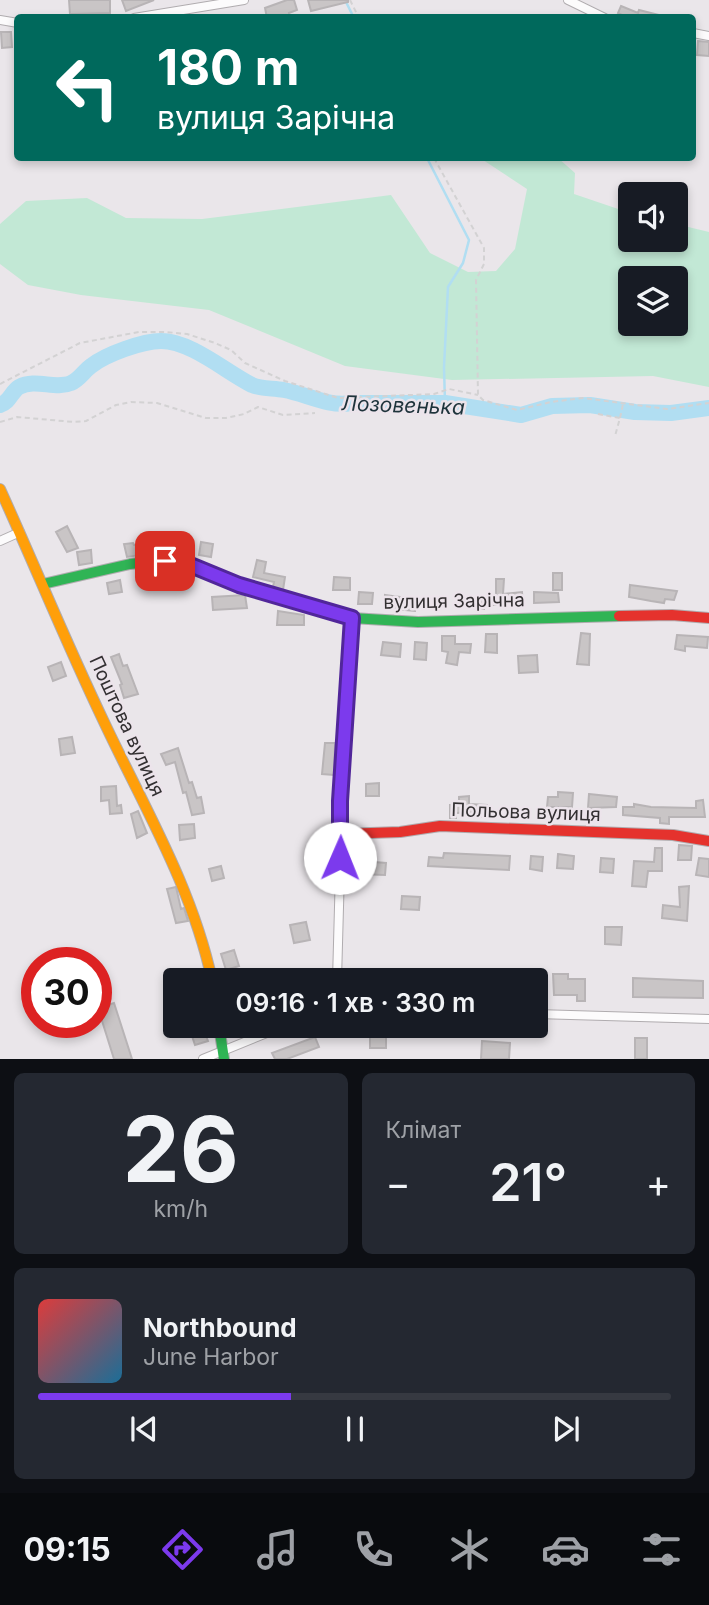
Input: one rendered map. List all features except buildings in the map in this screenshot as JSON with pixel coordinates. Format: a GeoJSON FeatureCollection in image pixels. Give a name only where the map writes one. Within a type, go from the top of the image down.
{"type":"FeatureCollection","features":[{"type":"Feature","properties":{"kind":"street"},"geometry":{"type":"LineString","coordinates":[[158,14],[244,0]]}},
{"type":"Feature","properties":{"kind":"street"},"geometry":{"type":"LineString","coordinates":[[568,0],[596,14]]}},
{"type":"Feature","properties":{"kind":"street","name":"Поштова вулиця"},"geometry":{"type":"LineString","coordinates":[[0,489],[103,720],[187,892],[210,968]]}},
{"type":"Feature","properties":{"kind":"street"},"geometry":{"type":"LineString","coordinates":[[0,541],[20,532]]}},
{"type":"Feature","properties":{"kind":"street","name":"вулиця Зарічна"},"geometry":{"type":"LineString","coordinates":[[43,584],[130,564],[165,561],[188,564],[239,585],[352,618],[418,622],[673,615],[709,618]]}},
{"type":"Feature","properties":{"kind":"street"},"geometry":{"type":"LineString","coordinates":[[337,968],[340,801],[352,618]]}},
{"type":"Feature","properties":{"kind":"street","name":"Польова вулиця"},"geometry":{"type":"LineString","coordinates":[[341,834],[400,832],[440,826],[673,835],[709,841]]}},
{"type":"Feature","properties":{"kind":"street"},"geometry":{"type":"LineString","coordinates":[[548,1014],[709,1019]]}},
{"type":"Feature","properties":{"kind":"street"},"geometry":{"type":"LineString","coordinates":[[203,1059],[224,1054],[258,1038]]}},
{"type":"Feature","properties":{"kind":"path"},"geometry":{"type":"LineString","coordinates":[[436,161],[484,248],[484,264],[477,280],[478,395]]}},
{"type":"Feature","properties":{"kind":"path"},"geometry":{"type":"LineString","coordinates":[[0,384],[67,349],[99,338],[139,332],[166,332],[187,334],[215,343],[231,350],[245,362],[285,381],[338,398],[434,394],[449,389],[478,395],[483,400],[517,410],[583,398],[667,409],[709,403]]}},
{"type":"Feature","properties":{"kind":"path"},"geometry":{"type":"LineString","coordinates":[[0,422],[17,417],[86,421],[116,405],[131,402],[157,402],[206,418],[226,418],[258,407],[283,415],[315,412]]}},
{"type":"Feature","properties":{"kind":"path"},"geometry":{"type":"LineString","coordinates":[[615,436],[624,403]]}},
{"type":"Feature","properties":{"kind":"path"},"geometry":{"type":"LineString","coordinates":[[598,414],[621,418]]}},
{"type":"Feature","properties":{"kind":"green space"},"geometry":{"type":"Polygon","coordinates":[[[485,161],[561,161],[575,173],[574,194],[618,209],[618,252],[688,252],[688,227],[709,232],[709,387],[653,376],[452,380],[345,366],[209,310],[81,295],[28,285],[0,264],[0,224],[26,201],[87,198],[126,218],[202,219],[391,195],[430,253],[468,272],[496,271],[515,249],[527,189],[485,161]]]}},
{"type":"Feature","properties":{"kind":"waterway"},"geometry":{"type":"LineString","coordinates":[[345,0],[352,14]]}},
{"type":"Feature","properties":{"kind":"waterway"},"geometry":{"type":"LineString","coordinates":[[429,161],[469,240],[463,263],[448,287],[445,403]]}},
{"type":"Feature","properties":{"kind":"waterway","name":"Лозовенька"},"geometry":{"type":"LineString","coordinates":[[0,405],[19,387],[32,384],[65,385],[77,380],[91,366],[106,357],[135,346],[161,341],[196,351],[256,386],[342,404],[445,403],[521,415],[552,406],[590,405],[635,412],[671,413],[709,408]]}},
{"type":"Feature","properties":{"kind":"traffic: fast"},"geometry":{"type":"LineString","coordinates":[[43,584],[130,564],[165,560],[189,564],[239,585],[352,618],[418,622],[619,616]]}},
{"type":"Feature","properties":{"kind":"traffic: fast"},"geometry":{"type":"LineString","coordinates":[[221,1038],[224,1059]]}},
{"type":"Feature","properties":{"kind":"traffic: slow"},"geometry":{"type":"LineString","coordinates":[[0,489],[90,693],[180,880],[209,968]]}},
{"type":"Feature","properties":{"kind":"traffic: jam"},"geometry":{"type":"LineString","coordinates":[[619,616],[672,615],[709,618]]}},
{"type":"Feature","properties":{"kind":"traffic: jam"},"geometry":{"type":"LineString","coordinates":[[341,834],[400,832],[440,826],[673,835],[709,841]]}},
{"type":"Feature","properties":{"kind":"route"},"geometry":{"type":"LineString","coordinates":[[165,561],[188,564],[239,585],[352,618],[342,758],[340,858]]}}]}
